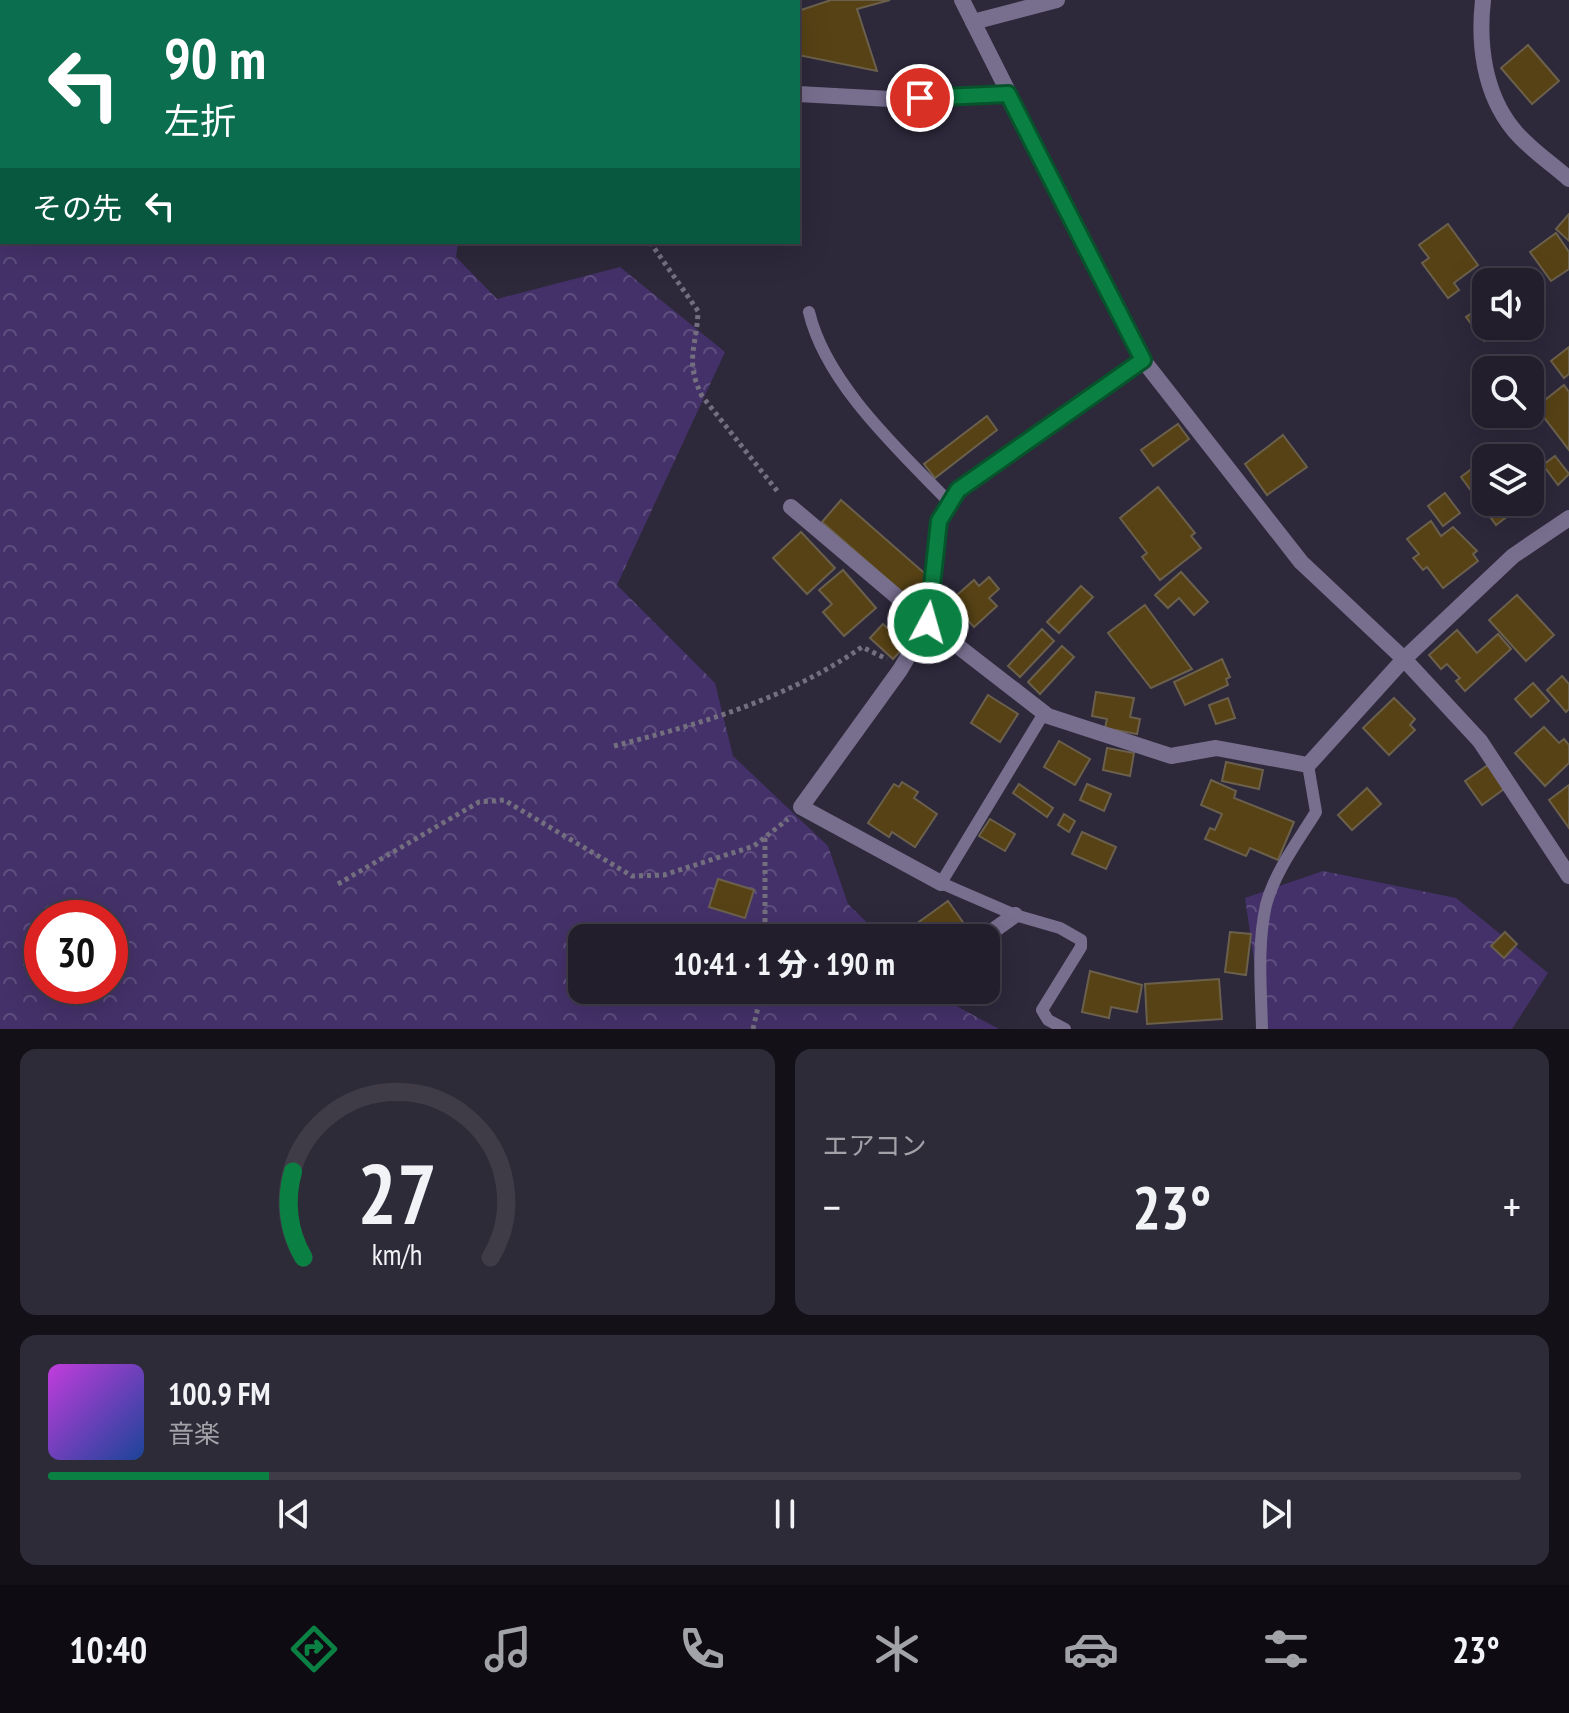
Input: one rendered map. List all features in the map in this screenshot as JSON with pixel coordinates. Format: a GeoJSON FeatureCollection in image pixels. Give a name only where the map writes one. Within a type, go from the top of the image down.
{"type":"FeatureCollection","features":[{"type":"Feature","properties":{"kind":"street"},"geometry":{"type":"LineString","coordinates":[[962,0],[1143,360],[1301,562],[1404,659],[1480,741],[1569,876]]}},
{"type":"Feature","properties":{"kind":"street"},"geometry":{"type":"LineString","coordinates":[[973,22],[1057,0]]}},
{"type":"Feature","properties":{"kind":"street"},"geometry":{"type":"LineString","coordinates":[[1483,0],[1480,28],[1486,78],[1513,129],[1569,179]]}},
{"type":"Feature","properties":{"kind":"street"},"geometry":{"type":"LineString","coordinates":[[800,94],[890,99],[1008,94]]}},
{"type":"Feature","properties":{"kind":"street"},"geometry":{"type":"LineString","coordinates":[[941,883],[801,807],[900,670],[928,623],[939,521],[958,490],[1143,360]]}},
{"type":"Feature","properties":{"kind":"street"},"geometry":{"type":"LineString","coordinates":[[791,507],[928,623],[1044,713],[1171,756],[1216,748],[1308,765],[1404,659],[1513,556],[1569,518]]}},
{"type":"Feature","properties":{"kind":"street"},"geometry":{"type":"LineString","coordinates":[[1000,926],[1015,915]]}},
{"type":"Feature","properties":{"kind":"lane"},"geometry":{"type":"LineString","coordinates":[[809,312],[835,371],[884,434],[950,503]]}},
{"type":"Feature","properties":{"kind":"lane"},"geometry":{"type":"LineString","coordinates":[[1044,713],[941,883],[1015,915],[1060,928],[1081,940],[1081,947],[1042,1010],[1048,1020],[1065,1029]]}},
{"type":"Feature","properties":{"kind":"lane"},"geometry":{"type":"LineString","coordinates":[[1262,1029],[1261,948],[1267,904],[1281,869],[1316,812],[1308,765]]}},
{"type":"Feature","properties":{"kind":"path"},"geometry":{"type":"LineString","coordinates":[[651,244],[698,311],[689,354],[693,379],[702,396],[791,507]]}},
{"type":"Feature","properties":{"kind":"path"},"geometry":{"type":"LineString","coordinates":[[614,746],[715,720],[830,669],[862,647],[881,655],[900,670]]}},
{"type":"Feature","properties":{"kind":"path"},"geometry":{"type":"LineString","coordinates":[[338,884],[479,802],[504,800],[632,876],[664,875],[754,846],[801,807]]}},
{"type":"Feature","properties":{"kind":"path"},"geometry":{"type":"LineString","coordinates":[[765,838],[765,924]]}},
{"type":"Feature","properties":{"kind":"path"},"geometry":{"type":"LineString","coordinates":[[753,1029],[759,1004]]}},
{"type":"Feature","properties":{"kind":"green space"},"geometry":{"type":"Polygon","coordinates":[[[0,244],[458,244],[456,257],[497,299],[620,267],[725,352],[617,585],[715,683],[733,756],[828,846],[848,904],[869,924],[568,924],[568,1004],[953,1004],[999,1029],[0,1029],[0,244]]]}},
{"type":"Feature","properties":{"kind":"green space"},"geometry":{"type":"Polygon","coordinates":[[[1323,871],[1456,898],[1548,973],[1512,1029],[1264,1029],[1245,898],[1323,871]]]}},
{"type":"Feature","properties":{"kind":"building"},"geometry":{"type":"Polygon","coordinates":[[[831,0],[890,0],[857,9],[877,71],[800,55],[800,10],[831,0]]]}},
{"type":"Feature","properties":{"kind":"building"},"geometry":{"type":"Polygon","coordinates":[[[1528,45],[1559,81],[1532,104],[1501,68],[1528,45]]]}},
{"type":"Feature","properties":{"kind":"building"},"geometry":{"type":"Polygon","coordinates":[[[1569,214],[1569,241],[1556,229],[1569,214]]]}},
{"type":"Feature","properties":{"kind":"building"},"geometry":{"type":"Polygon","coordinates":[[[1448,224],[1478,265],[1454,283],[1459,290],[1448,298],[1422,263],[1429,258],[1419,245],[1448,224]]]}},
{"type":"Feature","properties":{"kind":"building"},"geometry":{"type":"Polygon","coordinates":[[[1556,233],[1569,252],[1569,269],[1551,281],[1530,252],[1556,233]]]}},
{"type":"Feature","properties":{"kind":"building"},"geometry":{"type":"Polygon","coordinates":[[[1569,347],[1569,374],[1564,378],[1551,361],[1569,347]]]}},
{"type":"Feature","properties":{"kind":"building"},"geometry":{"type":"Polygon","coordinates":[[[1564,385],[1569,392],[1569,450],[1544,417],[1544,401],[1564,385]]]}},
{"type":"Feature","properties":{"kind":"building"},"geometry":{"type":"Polygon","coordinates":[[[987,416],[997,430],[935,478],[924,464],[987,416]]]}},
{"type":"Feature","properties":{"kind":"building"},"geometry":{"type":"Polygon","coordinates":[[[1178,424],[1189,439],[1153,466],[1141,450],[1178,424]]]}},
{"type":"Feature","properties":{"kind":"building"},"geometry":{"type":"Polygon","coordinates":[[[1283,435],[1307,467],[1267,495],[1245,464],[1283,435]]]}},
{"type":"Feature","properties":{"kind":"building"},"geometry":{"type":"Polygon","coordinates":[[[1555,456],[1569,474],[1558,485],[1544,464],[1555,456]]]}},
{"type":"Feature","properties":{"kind":"building"},"geometry":{"type":"Polygon","coordinates":[[[1472,469],[1472,492],[1461,477],[1472,469]]]}},
{"type":"Feature","properties":{"kind":"building"},"geometry":{"type":"Polygon","coordinates":[[[1158,487],[1195,533],[1191,536],[1201,548],[1160,580],[1142,557],[1147,553],[1120,518],[1158,487]]]}},
{"type":"Feature","properties":{"kind":"building"},"geometry":{"type":"Polygon","coordinates":[[[1445,493],[1460,513],[1443,526],[1428,506],[1445,493]]]}},
{"type":"Feature","properties":{"kind":"building"},"geometry":{"type":"Polygon","coordinates":[[[841,500],[930,578],[911,600],[822,522],[841,500]]]}},
{"type":"Feature","properties":{"kind":"building"},"geometry":{"type":"Polygon","coordinates":[[[1489,516],[1508,516],[1496,525],[1489,516]]]}},
{"type":"Feature","properties":{"kind":"building"},"geometry":{"type":"Polygon","coordinates":[[[1431,521],[1441,536],[1453,527],[1477,551],[1473,554],[1478,561],[1443,588],[1427,567],[1423,570],[1413,558],[1419,554],[1407,539],[1431,521]]]}},
{"type":"Feature","properties":{"kind":"building"},"geometry":{"type":"Polygon","coordinates":[[[801,532],[835,568],[807,594],[773,558],[801,532]]]}},
{"type":"Feature","properties":{"kind":"building"},"geometry":{"type":"Polygon","coordinates":[[[843,570],[876,608],[844,636],[823,612],[832,604],[819,590],[843,570]]]}},
{"type":"Feature","properties":{"kind":"building"},"geometry":{"type":"Polygon","coordinates":[[[1181,572],[1208,602],[1194,615],[1179,598],[1168,608],[1155,595],[1181,572]]]}},
{"type":"Feature","properties":{"kind":"building"},"geometry":{"type":"Polygon","coordinates":[[[989,577],[999,589],[989,598],[997,606],[974,627],[950,601],[974,580],[979,586],[989,577]]]}},
{"type":"Feature","properties":{"kind":"building"},"geometry":{"type":"Polygon","coordinates":[[[1081,586],[1093,597],[1059,633],[1047,622],[1081,586]]]}},
{"type":"Feature","properties":{"kind":"building"},"geometry":{"type":"Polygon","coordinates":[[[1517,595],[1554,635],[1526,661],[1489,620],[1517,595]]]}},
{"type":"Feature","properties":{"kind":"building"},"geometry":{"type":"Polygon","coordinates":[[[1145,605],[1192,669],[1151,688],[1108,633],[1145,605]]]}},
{"type":"Feature","properties":{"kind":"building"},"geometry":{"type":"Polygon","coordinates":[[[901,621],[916,634],[893,659],[870,638],[883,624],[887,628],[893,622],[897,625],[901,621]]]}},
{"type":"Feature","properties":{"kind":"building"},"geometry":{"type":"Polygon","coordinates":[[[1042,629],[1054,641],[1020,677],[1008,666],[1042,629]]]}},
{"type":"Feature","properties":{"kind":"building"},"geometry":{"type":"Polygon","coordinates":[[[1457,630],[1477,653],[1498,634],[1511,649],[1465,691],[1456,681],[1460,678],[1447,664],[1441,669],[1429,655],[1457,630]]]}},
{"type":"Feature","properties":{"kind":"building"},"geometry":{"type":"Polygon","coordinates":[[[1062,646],[1074,657],[1040,694],[1028,682],[1062,646]]]}},
{"type":"Feature","properties":{"kind":"building"},"geometry":{"type":"Polygon","coordinates":[[[1222,659],[1230,677],[1226,679],[1228,685],[1185,705],[1174,682],[1222,659]]]}},
{"type":"Feature","properties":{"kind":"building"},"geometry":{"type":"Polygon","coordinates":[[[1562,676],[1569,684],[1569,709],[1566,712],[1547,690],[1562,676]]]}},
{"type":"Feature","properties":{"kind":"building"},"geometry":{"type":"Polygon","coordinates":[[[1533,683],[1549,701],[1531,717],[1515,699],[1533,683]]]}},
{"type":"Feature","properties":{"kind":"building"},"geometry":{"type":"Polygon","coordinates":[[[1096,692],[1134,698],[1130,717],[1140,719],[1137,734],[1105,728],[1107,719],[1092,716],[1096,692]]]}},
{"type":"Feature","properties":{"kind":"building"},"geometry":{"type":"Polygon","coordinates":[[[988,695],[1018,714],[1000,742],[971,723],[988,695]]]}},
{"type":"Feature","properties":{"kind":"building"},"geometry":{"type":"Polygon","coordinates":[[[1228,698],[1235,718],[1216,724],[1209,705],[1228,698]]]}},
{"type":"Feature","properties":{"kind":"building"},"geometry":{"type":"Polygon","coordinates":[[[1394,698],[1415,719],[1410,725],[1415,730],[1389,755],[1363,728],[1394,698]]]}},
{"type":"Feature","properties":{"kind":"building"},"geometry":{"type":"Polygon","coordinates":[[[1544,727],[1559,743],[1564,739],[1569,745],[1569,763],[1545,786],[1515,753],[1544,727]]]}},
{"type":"Feature","properties":{"kind":"building"},"geometry":{"type":"Polygon","coordinates":[[[1059,741],[1090,759],[1075,785],[1044,767],[1059,741]]]}},
{"type":"Feature","properties":{"kind":"building"},"geometry":{"type":"Polygon","coordinates":[[[1107,748],[1134,753],[1130,776],[1103,770],[1107,748]]]}},
{"type":"Feature","properties":{"kind":"building"},"geometry":{"type":"Polygon","coordinates":[[[1226,762],[1263,770],[1259,789],[1222,781],[1226,762]]]}},
{"type":"Feature","properties":{"kind":"building"},"geometry":{"type":"Polygon","coordinates":[[[1488,765],[1504,789],[1482,805],[1465,781],[1488,765]]]}},
{"type":"Feature","properties":{"kind":"building"},"geometry":{"type":"Polygon","coordinates":[[[1211,780],[1236,791],[1234,798],[1294,822],[1278,860],[1250,848],[1246,856],[1205,839],[1210,828],[1215,830],[1222,814],[1201,805],[1211,780]]]}},
{"type":"Feature","properties":{"kind":"building"},"geometry":{"type":"Polygon","coordinates":[[[902,782],[918,792],[914,798],[937,814],[915,847],[892,832],[889,837],[868,823],[894,784],[899,787],[902,782]]]}},
{"type":"Feature","properties":{"kind":"building"},"geometry":{"type":"Polygon","coordinates":[[[1019,784],[1053,808],[1047,817],[1013,793],[1019,784]]]}},
{"type":"Feature","properties":{"kind":"building"},"geometry":{"type":"Polygon","coordinates":[[[1087,784],[1111,794],[1104,811],[1080,800],[1087,784]]]}},
{"type":"Feature","properties":{"kind":"building"},"geometry":{"type":"Polygon","coordinates":[[[1569,785],[1569,828],[1549,800],[1569,785]]]}},
{"type":"Feature","properties":{"kind":"building"},"geometry":{"type":"Polygon","coordinates":[[[1367,788],[1381,804],[1352,830],[1338,815],[1367,788]]]}},
{"type":"Feature","properties":{"kind":"building"},"geometry":{"type":"Polygon","coordinates":[[[1064,814],[1075,821],[1069,832],[1058,825],[1064,814]]]}},
{"type":"Feature","properties":{"kind":"building"},"geometry":{"type":"Polygon","coordinates":[[[990,819],[1015,834],[1005,851],[979,836],[990,819]]]}},
{"type":"Feature","properties":{"kind":"building"},"geometry":{"type":"Polygon","coordinates":[[[1082,832],[1116,847],[1106,869],[1072,854],[1082,832]]]}},
{"type":"Feature","properties":{"kind":"building"},"geometry":{"type":"Polygon","coordinates":[[[718,879],[754,890],[745,918],[709,907],[718,879]]]}},
{"type":"Feature","properties":{"kind":"building"},"geometry":{"type":"Polygon","coordinates":[[[948,901],[964,924],[916,924],[948,901]]]}},
{"type":"Feature","properties":{"kind":"building"},"geometry":{"type":"Polygon","coordinates":[[[1230,932],[1251,934],[1246,975],[1225,972],[1230,932]]]}},
{"type":"Feature","properties":{"kind":"building"},"geometry":{"type":"Polygon","coordinates":[[[1505,932],[1517,944],[1504,958],[1491,946],[1505,932]]]}},
{"type":"Feature","properties":{"kind":"building"},"geometry":{"type":"Polygon","coordinates":[[[1090,971],[1142,985],[1137,1012],[1111,1007],[1109,1018],[1082,1012],[1090,971]]]}},
{"type":"Feature","properties":{"kind":"building"},"geometry":{"type":"Polygon","coordinates":[[[1219,979],[1222,1019],[1147,1024],[1145,984],[1219,979]]]}},
{"type":"Feature","properties":{"kind":"route"},"geometry":{"type":"LineString","coordinates":[[920,98],[1008,94],[1143,360],[958,490],[939,521],[928,623]]}}]}
